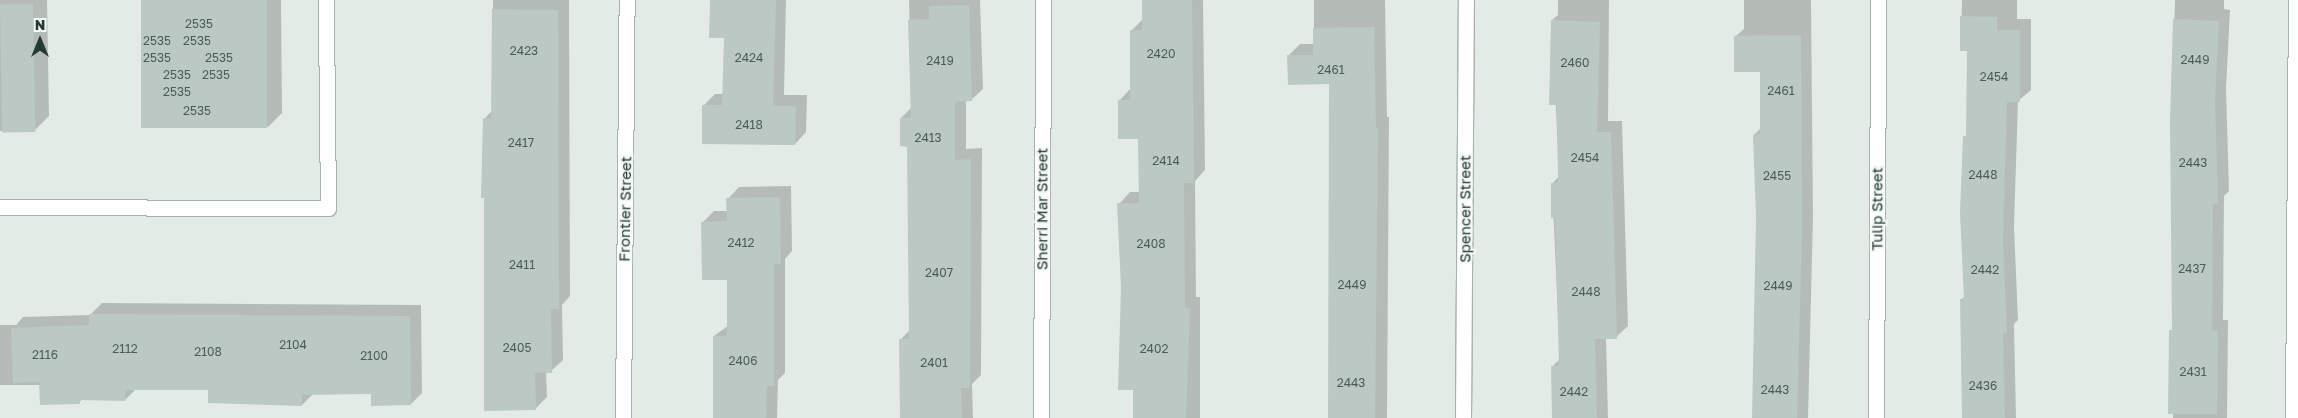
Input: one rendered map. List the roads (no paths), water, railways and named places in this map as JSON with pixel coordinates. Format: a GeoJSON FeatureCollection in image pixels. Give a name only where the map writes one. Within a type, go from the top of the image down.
{"type":"FeatureCollection","features":[{"type":"Feature","properties":{"kind":"street"},"geometry":{"type":"LineString","coordinates":[[0,208],[328,208],[326,0]]}},
{"type":"Feature","properties":{"kind":"street","name":"Frontier Street"},"geometry":{"type":"LineString","coordinates":[[623,418],[627,0]]}},
{"type":"Feature","properties":{"kind":"street","name":"Sherri Mar Street"},"geometry":{"type":"LineString","coordinates":[[1041,418],[1043,0]]}},
{"type":"Feature","properties":{"kind":"street","name":"Spencer Street"},"geometry":{"type":"LineString","coordinates":[[1463,418],[1466,0]]}},
{"type":"Feature","properties":{"kind":"street","name":"Tulip Street"},"geometry":{"type":"LineString","coordinates":[[1876,418],[1878,0]]}},
{"type":"Feature","properties":{"kind":"street"},"geometry":{"type":"LineString","coordinates":[[2293,418],[2296,0]]}}]}
